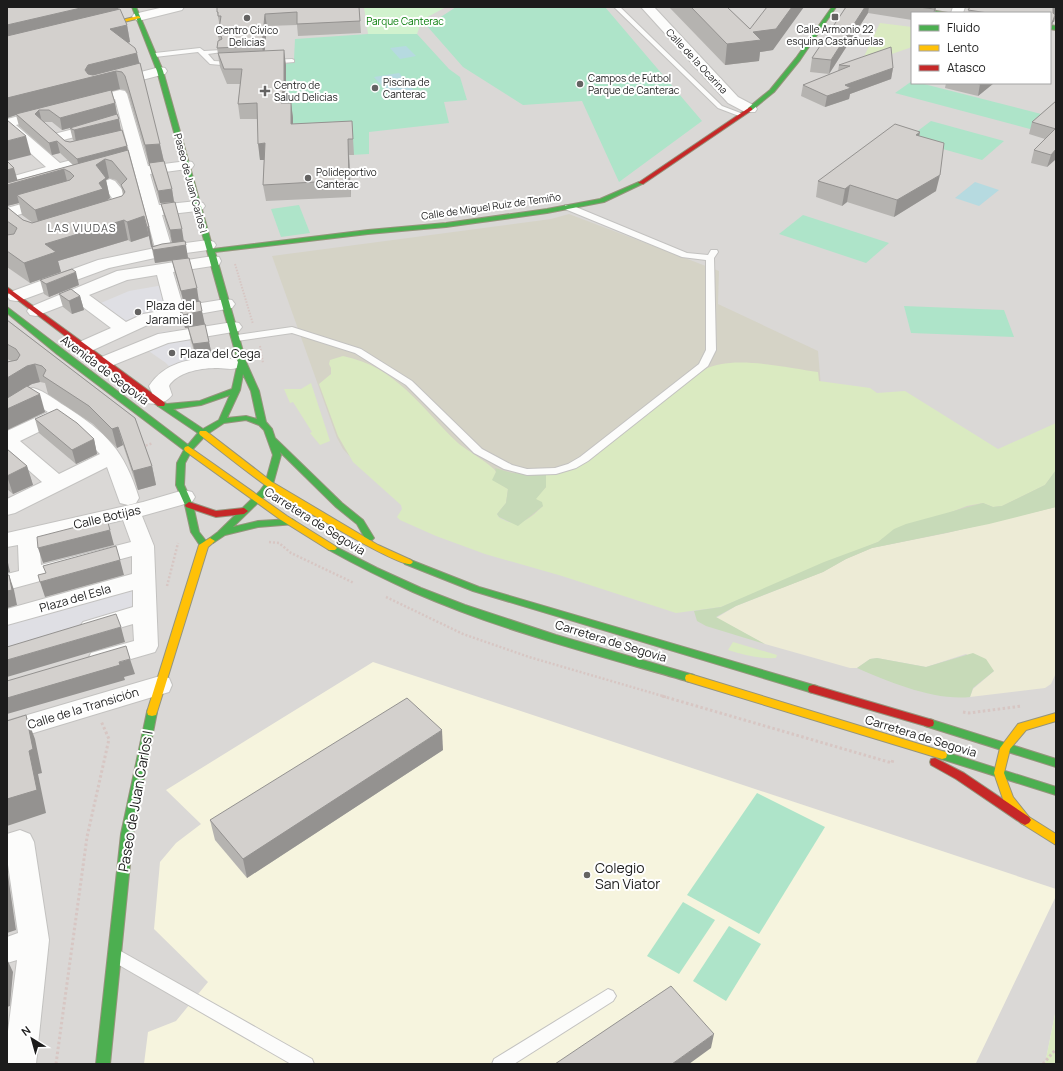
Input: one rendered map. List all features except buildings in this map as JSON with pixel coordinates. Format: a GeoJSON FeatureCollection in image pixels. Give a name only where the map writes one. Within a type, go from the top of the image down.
{"type":"FeatureCollection","features":[{"type":"Feature","properties":{"kind":"main road","name":"Calle de Miguel Ruiz de Temiño"},"geometry":{"type":"LineString","coordinates":[[210,252],[368,232],[446,225],[602,201],[645,181],[746,112],[772,91],[798,59],[833,7]]}},
{"type":"Feature","properties":{"kind":"main road"},"geometry":{"type":"LineString","coordinates":[[901,7],[938,12]]}},
{"type":"Feature","properties":{"kind":"main road"},"geometry":{"type":"LineString","coordinates":[[85,30],[136,12]]}},
{"type":"Feature","properties":{"kind":"main road","name":"Paseo de Juan Carlos I"},"geometry":{"type":"LineString","coordinates":[[136,12],[155,55],[160,71],[210,252],[235,333],[236,390],[222,421]]}},
{"type":"Feature","properties":{"kind":"main road","name":"Avenida de Segovia"},"geometry":{"type":"LineString","coordinates":[[9,294],[36,311],[203,433]]}},
{"type":"Feature","properties":{"kind":"main road","name":"Avenida de Segovia"},"geometry":{"type":"LineString","coordinates":[[9,294],[35,330],[66,357],[188,449]]}},
{"type":"Feature","properties":{"kind":"main road","name":"Paseo de Juan Carlos I"},"geometry":{"type":"LineString","coordinates":[[103,1064],[127,834],[148,723],[204,545],[221,534],[257,499],[269,484],[277,455],[274,440],[268,429],[262,423],[255,391],[236,363]]}},
{"type":"Feature","properties":{"kind":"main road","name":"Avenida de Segovia"},"geometry":{"type":"LineString","coordinates":[[160,403],[203,404],[218,400],[236,390]]}},
{"type":"Feature","properties":{"kind":"main road"},"geometry":{"type":"LineString","coordinates":[[204,545],[195,532],[180,486],[181,463],[188,449],[203,433],[222,421],[246,418],[262,423]]}},
{"type":"Feature","properties":{"kind":"main road","name":"Carretera de Segovia"},"geometry":{"type":"LineString","coordinates":[[203,433],[269,484],[375,547],[422,568],[476,589],[923,721],[1056,763]]}},
{"type":"Feature","properties":{"kind":"main road"},"geometry":{"type":"LineString","coordinates":[[274,440],[339,505],[360,522],[375,547]]}},
{"type":"Feature","properties":{"kind":"main road","name":"Carretera de Segovia"},"geometry":{"type":"LineString","coordinates":[[188,449],[257,499],[292,522],[350,558],[402,583],[464,607],[1056,791]]}},
{"type":"Feature","properties":{"kind":"main road"},"geometry":{"type":"LineString","coordinates":[[186,501],[207,514],[222,515],[244,511]]}},
{"type":"Feature","properties":{"kind":"main road"},"geometry":{"type":"LineString","coordinates":[[221,534],[241,526],[262,522],[292,522]]}},
{"type":"Feature","properties":{"kind":"main road"},"geometry":{"type":"LineString","coordinates":[[1025,820],[1008,799],[999,773],[1005,748],[1022,727],[1056,717]]}},
{"type":"Feature","properties":{"kind":"main road"},"geometry":{"type":"LineString","coordinates":[[900,742],[960,776],[1056,840]]}},
{"type":"Feature","properties":{"kind":"street"},"geometry":{"type":"LineString","coordinates":[[136,12],[178,7]]}},
{"type":"Feature","properties":{"kind":"street","name":"Calle de la Ocarina"},"geometry":{"type":"LineString","coordinates":[[647,7],[746,112]]}},
{"type":"Feature","properties":{"kind":"street"},"geometry":{"type":"LineString","coordinates":[[73,93],[160,71]]}},
{"type":"Feature","properties":{"kind":"street"},"geometry":{"type":"LineString","coordinates":[[10,130],[59,105]]}},
{"type":"Feature","properties":{"kind":"street"},"geometry":{"type":"LineString","coordinates":[[7,110],[59,105],[124,106]]}},
{"type":"Feature","properties":{"kind":"street"},"geometry":{"type":"LineString","coordinates":[[10,130],[48,126],[124,106]]}},
{"type":"Feature","properties":{"kind":"street"},"geometry":{"type":"LineString","coordinates":[[59,137],[124,106]]}},
{"type":"Feature","properties":{"kind":"street"},"geometry":{"type":"LineString","coordinates":[[124,106],[128,152],[152,211],[164,251]]}},
{"type":"Feature","properties":{"kind":"street"},"geometry":{"type":"LineString","coordinates":[[48,126],[73,149]]}},
{"type":"Feature","properties":{"kind":"street"},"geometry":{"type":"LineString","coordinates":[[10,130],[45,158],[69,180]]}},
{"type":"Feature","properties":{"kind":"street"},"geometry":{"type":"LineString","coordinates":[[7,183],[128,152],[187,165]]}},
{"type":"Feature","properties":{"kind":"street"},"geometry":{"type":"LineString","coordinates":[[7,168],[45,158]]}},
{"type":"Feature","properties":{"kind":"street"},"geometry":{"type":"LineString","coordinates":[[7,197],[69,180],[104,178],[122,199],[113,203],[120,211],[105,216]]}},
{"type":"Feature","properties":{"kind":"street"},"geometry":{"type":"LineString","coordinates":[[7,214],[66,196]]}},
{"type":"Feature","properties":{"kind":"street"},"geometry":{"type":"LineString","coordinates":[[152,211],[197,206]]}},
{"type":"Feature","properties":{"kind":"street"},"geometry":{"type":"LineString","coordinates":[[7,214],[22,223]]}},
{"type":"Feature","properties":{"kind":"street"},"geometry":{"type":"LineString","coordinates":[[9,294],[104,264],[164,251],[210,252]]}},
{"type":"Feature","properties":{"kind":"street"},"geometry":{"type":"LineString","coordinates":[[36,311],[123,275],[164,269],[210,252]]}},
{"type":"Feature","properties":{"kind":"street"},"geometry":{"type":"LineString","coordinates":[[164,269],[176,313]]}},
{"type":"Feature","properties":{"kind":"street"},"geometry":{"type":"LineString","coordinates":[[76,294],[124,329]]}},
{"type":"Feature","properties":{"kind":"street"},"geometry":{"type":"LineString","coordinates":[[84,347],[149,318],[226,304]]}},
{"type":"Feature","properties":{"kind":"street"},"geometry":{"type":"LineString","coordinates":[[149,318],[164,338]]}},
{"type":"Feature","properties":{"kind":"street"},"geometry":{"type":"LineString","coordinates":[[106,362],[164,338],[235,333]]}},
{"type":"Feature","properties":{"kind":"street"},"geometry":{"type":"LineString","coordinates":[[160,403],[162,396],[159,386],[167,376],[174,372],[206,363],[236,363]]}},
{"type":"Feature","properties":{"kind":"street"},"geometry":{"type":"LineString","coordinates":[[30,396],[62,413],[105,447],[122,480],[128,498]]}},
{"type":"Feature","properties":{"kind":"street"},"geometry":{"type":"LineString","coordinates":[[57,484],[7,439],[62,413]]}},
{"type":"Feature","properties":{"kind":"street"},"geometry":{"type":"LineString","coordinates":[[7,508],[111,457]]}},
{"type":"Feature","properties":{"kind":"street","name":"Calle Botijas"},"geometry":{"type":"LineString","coordinates":[[7,540],[146,508],[186,501]]}},
{"type":"Feature","properties":{"kind":"street"},"geometry":{"type":"LineString","coordinates":[[7,514],[28,535],[31,576]]}},
{"type":"Feature","properties":{"kind":"street"},"geometry":{"type":"LineString","coordinates":[[80,665],[146,646],[143,546],[134,520]]}},
{"type":"Feature","properties":{"kind":"street"},"geometry":{"type":"LineString","coordinates":[[7,582],[143,546]]}},
{"type":"Feature","properties":{"kind":"street","name":"Plaza del Esla"},"geometry":{"type":"LineString","coordinates":[[7,618],[143,579]]}},
{"type":"Feature","properties":{"kind":"street"},"geometry":{"type":"LineString","coordinates":[[68,635],[144,612]]}},
{"type":"Feature","properties":{"kind":"street","name":"Calle de la Transición"},"geometry":{"type":"LineString","coordinates":[[7,731],[160,685]]}},
{"type":"Feature","properties":{"kind":"street"},"geometry":{"type":"LineString","coordinates":[[14,844],[20,945],[20,1064]]}},
{"type":"Feature","properties":{"kind":"lane"},"geometry":{"type":"LineString","coordinates":[[617,7],[720,107],[746,112]]}},
{"type":"Feature","properties":{"kind":"lane"},"geometry":{"type":"LineString","coordinates":[[155,55],[200,50],[210,62],[214,64],[239,64]]}},
{"type":"Feature","properties":{"kind":"lane"},"geometry":{"type":"LineString","coordinates":[[202,53],[220,51]]}},
{"type":"Feature","properties":{"kind":"lane"},"geometry":{"type":"LineString","coordinates":[[262,63],[292,61]]}},
{"type":"Feature","properties":{"kind":"lane"},"geometry":{"type":"LineString","coordinates":[[235,333],[292,330],[358,351],[409,383],[486,457],[508,467],[522,471],[556,471],[572,466],[584,459],[703,366],[711,350],[712,255],[685,255],[568,207]]}},
{"type":"Feature","properties":{"kind":"lane"},"geometry":{"type":"LineString","coordinates":[[114,954],[306,1064]]}},
{"type":"Feature","properties":{"kind":"lane"},"geometry":{"type":"LineString","coordinates":[[500,1064],[608,996]]}},
{"type":"Feature","properties":{"kind":"path"},"geometry":{"type":"LineString","coordinates":[[111,457],[157,441]]}},
{"type":"Feature","properties":{"kind":"path"},"geometry":{"type":"LineString","coordinates":[[164,594],[178,542]]}},
{"type":"Feature","properties":{"kind":"path"},"geometry":{"type":"LineString","coordinates":[[56,1064],[87,837],[108,739],[108,734],[101,720],[120,697]]}},
{"type":"Feature","properties":{"kind":"path"},"geometry":{"type":"LineString","coordinates":[[962,712],[969,713],[1024,705]]}},
{"type":"Feature","properties":{"kind":"path"},"geometry":{"type":"LineString","coordinates":[[1043,1064],[1056,1050]]}},
{"type":"Feature","properties":{"kind":"shaded area"},"geometry":{"type":"Polygon","coordinates":[[[7,7],[1056,7],[1056,1009],[1045,1064],[7,1064],[7,7]]]}},
{"type":"Feature","properties":{"kind":"shaded area"},"geometry":{"type":"Polygon","coordinates":[[[569,214],[719,271],[718,304],[818,351],[823,411],[1056,468],[1056,657],[602,545],[355,462],[343,449],[337,438],[272,256],[551,219],[569,214]]]}},
{"type":"Feature","properties":{"kind":"shaded area","name":"Plaza del Jaramiel"},"geometry":{"type":"Polygon","coordinates":[[[175,283],[182,317],[152,322],[124,334],[89,308],[129,291],[175,283]]]}},
{"type":"Feature","properties":{"kind":"shaded area","name":"Plaza del Cega"},"geometry":{"type":"Polygon","coordinates":[[[187,329],[195,365],[174,372],[166,363],[137,343],[161,332],[187,329]]]}},
{"type":"Feature","properties":{"kind":"shaded area"},"geometry":{"type":"Polygon","coordinates":[[[1056,507],[1056,673],[1051,684],[1045,688],[970,697],[973,689],[994,671],[966,654],[926,667],[877,658],[870,659],[857,668],[850,668],[765,644],[716,618],[736,606],[823,572],[846,559],[872,548],[947,533],[1056,507]]]}},
{"type":"Feature","properties":{"kind":"shaded area"},"geometry":{"type":"Polygon","coordinates":[[[134,582],[144,612],[7,653],[7,617],[134,582]]]}},
{"type":"Feature","properties":{"kind":"shaded area","name":"Colegio San Viator"},"geometry":{"type":"Polygon","coordinates":[[[373,662],[1056,889],[1056,896],[976,1063],[977,1064],[144,1064],[148,1032],[176,1021],[208,982],[154,929],[160,862],[176,843],[201,824],[166,790],[373,662]]]}},
{"type":"Feature","properties":{"kind":"green space","name":"Parque Canterac"},"geometry":{"type":"Polygon","coordinates":[[[364,7],[446,7],[422,20],[417,34],[368,34],[364,7]]]}},
{"type":"Feature","properties":{"kind":"green space","name":"Campos de Fútbol Parque de Canterac"},"geometry":{"type":"Polygon","coordinates":[[[456,7],[605,7],[702,121],[619,182],[582,101],[523,105],[463,67],[427,26],[456,7]]]}},
{"type":"Feature","properties":{"kind":"green space"},"geometry":{"type":"Polygon","coordinates":[[[880,23],[911,27],[911,47],[860,65],[880,23]]]}},
{"type":"Feature","properties":{"kind":"green space","name":"Piscina de Canterac"},"geometry":{"type":"Polygon","coordinates":[[[368,34],[417,34],[449,69],[460,77],[467,100],[444,102],[449,123],[369,132],[369,154],[260,160],[259,119],[283,117],[286,98],[286,64],[294,59],[295,39],[368,34]]]}},
{"type":"Feature","properties":{"kind":"green space"},"geometry":{"type":"Polygon","coordinates":[[[911,82],[911,84],[924,84],[1045,115],[1030,129],[895,93],[911,82]]]}},
{"type":"Feature","properties":{"kind":"green space"},"geometry":{"type":"Polygon","coordinates":[[[931,121],[1004,141],[982,160],[907,139],[931,121]]]}},
{"type":"Feature","properties":{"kind":"green space"},"geometry":{"type":"Polygon","coordinates":[[[299,205],[310,233],[281,237],[271,209],[299,205]]]}},
{"type":"Feature","properties":{"kind":"green space"},"geometry":{"type":"Polygon","coordinates":[[[803,215],[889,243],[866,263],[779,234],[803,215]]]}},
{"type":"Feature","properties":{"kind":"green space"},"geometry":{"type":"Polygon","coordinates":[[[904,306],[1004,310],[1014,337],[911,333],[904,306]]]}},
{"type":"Feature","properties":{"kind":"green space"},"geometry":{"type":"Polygon","coordinates":[[[343,356],[362,361],[379,369],[393,379],[407,390],[458,443],[494,469],[496,472],[493,480],[508,489],[506,503],[497,514],[501,519],[515,523],[525,520],[535,514],[543,506],[535,499],[546,487],[546,475],[573,469],[585,462],[704,370],[715,365],[729,363],[775,365],[818,372],[819,381],[870,388],[877,393],[905,391],[998,449],[1056,423],[1056,470],[1045,485],[1002,506],[993,507],[983,503],[967,506],[885,537],[878,542],[721,607],[676,613],[562,576],[485,554],[436,536],[400,520],[397,517],[402,509],[401,505],[353,462],[338,436],[319,384],[331,374],[329,364],[330,360],[343,356]]]}},
{"type":"Feature","properties":{"kind":"green space"},"geometry":{"type":"Polygon","coordinates":[[[311,383],[330,441],[320,445],[310,433],[312,432],[293,402],[290,403],[284,389],[301,389],[311,383]]]}},
{"type":"Feature","properties":{"kind":"green space"},"geometry":{"type":"Polygon","coordinates":[[[495,468],[512,473],[546,475],[546,487],[536,499],[542,502],[543,506],[518,526],[499,517],[497,514],[506,503],[508,489],[492,480],[496,472],[495,468]]]}},
{"type":"Feature","properties":{"kind":"green space"},"geometry":{"type":"Polygon","coordinates":[[[1056,470],[1056,507],[989,524],[872,548],[846,559],[823,572],[736,606],[716,617],[765,644],[706,626],[697,621],[694,611],[721,607],[824,562],[878,542],[894,529],[906,524],[983,503],[993,507],[1002,506],[1045,485],[1056,470]]]}},
{"type":"Feature","properties":{"kind":"green space"},"geometry":{"type":"Polygon","coordinates":[[[733,642],[777,655],[776,658],[764,658],[740,654],[728,650],[733,642]]]}},
{"type":"Feature","properties":{"kind":"green space"},"geometry":{"type":"Polygon","coordinates":[[[973,653],[986,659],[994,671],[973,688],[970,697],[942,696],[927,693],[883,679],[857,668],[870,659],[877,658],[926,667],[973,653]]]}},
{"type":"Feature","properties":{"kind":"green space"},"geometry":{"type":"Polygon","coordinates":[[[757,793],[825,827],[759,934],[687,895],[757,793]]]}},
{"type":"Feature","properties":{"kind":"green space"},"geometry":{"type":"Polygon","coordinates":[[[683,902],[715,920],[679,974],[647,956],[683,902]]]}},
{"type":"Feature","properties":{"kind":"green space"},"geometry":{"type":"Polygon","coordinates":[[[729,926],[761,944],[726,1001],[693,981],[729,926]]]}},
{"type":"Feature","properties":{"kind":"green space"},"geometry":{"type":"Polygon","coordinates":[[[1056,1009],[1056,1064],[1045,1064],[1056,1009]]]}},
{"type":"Feature","properties":{"kind":"water"},"geometry":{"type":"Polygon","coordinates":[[[406,46],[416,56],[400,59],[390,48],[406,46]]]}},
{"type":"Feature","properties":{"kind":"water"},"geometry":{"type":"Polygon","coordinates":[[[399,73],[417,94],[392,98],[374,77],[399,73]]]}},
{"type":"Feature","properties":{"kind":"water"},"geometry":{"type":"Polygon","coordinates":[[[975,182],[999,190],[979,206],[955,198],[975,182]]]}},
{"type":"Feature","properties":{"kind":"traffic: fast"},"geometry":{"type":"LineString","coordinates":[[134,7],[160,71],[242,362],[255,391],[262,423]]}},
{"type":"Feature","properties":{"kind":"traffic: fast"},"geometry":{"type":"LineString","coordinates":[[750,109],[772,91],[798,59],[834,7]]}},
{"type":"Feature","properties":{"kind":"traffic: fast"},"geometry":{"type":"LineString","coordinates":[[901,7],[938,12]]}},
{"type":"Feature","properties":{"kind":"traffic: fast"},"geometry":{"type":"LineString","coordinates":[[1051,27],[1056,28]]}},
{"type":"Feature","properties":{"kind":"traffic: fast"},"geometry":{"type":"LineString","coordinates":[[210,251],[368,232],[446,225],[547,211],[602,201],[641,183]]}},
{"type":"Feature","properties":{"kind":"traffic: fast"},"geometry":{"type":"LineString","coordinates":[[7,309],[60,352],[188,449]]}},
{"type":"Feature","properties":{"kind":"traffic: fast"},"geometry":{"type":"LineString","coordinates":[[222,421],[236,390],[242,362]]}},
{"type":"Feature","properties":{"kind":"traffic: fast"},"geometry":{"type":"LineString","coordinates":[[165,407],[201,403],[236,390]]}},
{"type":"Feature","properties":{"kind":"traffic: fast"},"geometry":{"type":"LineString","coordinates":[[161,404],[203,433]]}},
{"type":"Feature","properties":{"kind":"traffic: fast"},"geometry":{"type":"LineString","coordinates":[[204,545],[195,532],[189,505],[180,485],[181,463],[188,449],[203,433],[222,421],[246,418],[262,423],[268,429],[277,455],[269,484],[263,493],[221,534],[210,541]]}},
{"type":"Feature","properties":{"kind":"traffic: fast"},"geometry":{"type":"LineString","coordinates":[[273,440],[339,505],[360,522],[369,538]]}},
{"type":"Feature","properties":{"kind":"traffic: fast"},"geometry":{"type":"LineString","coordinates":[[225,532],[258,524],[292,522]]}},
{"type":"Feature","properties":{"kind":"traffic: fast"},"geometry":{"type":"LineString","coordinates":[[332,548],[417,590],[462,608],[507,624],[690,678]]}},
{"type":"Feature","properties":{"kind":"traffic: fast"},"geometry":{"type":"LineString","coordinates":[[408,562],[476,589],[813,689]]}},
{"type":"Feature","properties":{"kind":"traffic: fast"},"geometry":{"type":"LineString","coordinates":[[103,1064],[127,834],[152,712]]}},
{"type":"Feature","properties":{"kind":"traffic: fast"},"geometry":{"type":"LineString","coordinates":[[929,723],[1056,763]]}},
{"type":"Feature","properties":{"kind":"traffic: fast"},"geometry":{"type":"LineString","coordinates":[[942,755],[1056,791]]}},
{"type":"Feature","properties":{"kind":"traffic: slow"},"geometry":{"type":"LineString","coordinates":[[96,27],[138,17]]}},
{"type":"Feature","properties":{"kind":"traffic: slow"},"geometry":{"type":"LineString","coordinates":[[203,433],[269,484],[375,547],[408,562]]}},
{"type":"Feature","properties":{"kind":"traffic: slow"},"geometry":{"type":"LineString","coordinates":[[188,449],[284,518],[332,548]]}},
{"type":"Feature","properties":{"kind":"traffic: slow"},"geometry":{"type":"LineString","coordinates":[[152,712],[204,545],[210,541]]}},
{"type":"Feature","properties":{"kind":"traffic: slow"},"geometry":{"type":"LineString","coordinates":[[690,678],[942,755]]}},
{"type":"Feature","properties":{"kind":"traffic: slow"},"geometry":{"type":"LineString","coordinates":[[1056,717],[1022,727],[1005,748],[999,773],[1008,799],[1025,820],[1056,840]]}},
{"type":"Feature","properties":{"kind":"traffic: jam"},"geometry":{"type":"LineString","coordinates":[[641,183],[750,109]]}},
{"type":"Feature","properties":{"kind":"traffic: jam"},"geometry":{"type":"LineString","coordinates":[[7,289],[161,404]]}},
{"type":"Feature","properties":{"kind":"traffic: jam"},"geometry":{"type":"LineString","coordinates":[[189,505],[216,514],[244,511]]}},
{"type":"Feature","properties":{"kind":"traffic: jam"},"geometry":{"type":"LineString","coordinates":[[813,689],[929,723]]}},
{"type":"Feature","properties":{"kind":"traffic: jam"},"geometry":{"type":"LineString","coordinates":[[935,762],[960,776],[1025,820]]}},
{"type":"Feature","properties":{"kind":"place","name":"Calle Armonio 22 esquina Castañuelas"},"geometry":{"type":"Point","coordinates":[835,17]}},
{"type":"Feature","properties":{"kind":"place","name":"Centro Cívico Delicias"},"geometry":{"type":"Point","coordinates":[247,18]}},
{"type":"Feature","properties":{"kind":"place","name":"Campos de Fútbol Parque de Canterac"},"geometry":{"type":"Point","coordinates":[580,84]}},
{"type":"Feature","properties":{"kind":"place","name":"Piscina de Canterac"},"geometry":{"type":"Point","coordinates":[375,88]}},
{"type":"Feature","properties":{"kind":"place","name":"Centro de Salud Delicias"},"geometry":{"type":"Point","coordinates":[265,91]}},
{"type":"Feature","properties":{"kind":"place","name":"Polideportivo Canterac"},"geometry":{"type":"Point","coordinates":[308,178]}},
{"type":"Feature","properties":{"kind":"place","name":"Plaza del Jaramiel"},"geometry":{"type":"Point","coordinates":[138,312]}},
{"type":"Feature","properties":{"kind":"place","name":"Plaza del Cega"},"geometry":{"type":"Point","coordinates":[172,353]}},
{"type":"Feature","properties":{"kind":"place","name":"Colegio San Viator"},"geometry":{"type":"Point","coordinates":[587,875]}},
{"type":"Feature","properties":{"kind":"district","name":"LAS VIUDAS"},"geometry":{"type":"Point","coordinates":[82,227]}}]}
